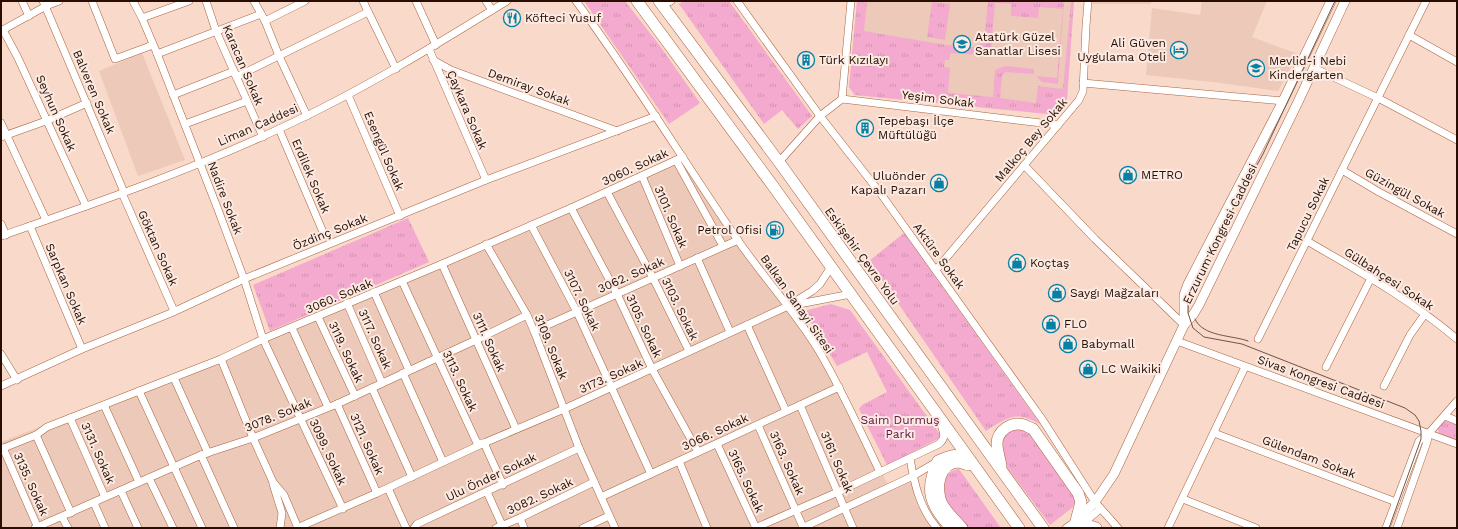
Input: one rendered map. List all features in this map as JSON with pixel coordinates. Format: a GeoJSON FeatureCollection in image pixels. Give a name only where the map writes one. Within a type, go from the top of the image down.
{"type":"FeatureCollection","features":[{"type":"Feature","properties":{"kind":"highway"},"geometry":{"type":"LineString","coordinates":[[637,1],[755,160],[976,469],[1020,528]]}},
{"type":"Feature","properties":{"kind":"highway","name":"Eskişehir Çevre Yolu"},"geometry":{"type":"LineString","coordinates":[[664,2],[1042,528]]}},
{"type":"Feature","properties":{"kind":"highway"},"geometry":{"type":"LineString","coordinates":[[1003,473],[997,444],[998,436],[1004,429],[1012,425],[1024,424],[1033,429],[1078,492],[1081,502],[1074,526],[1090,526],[1096,528]]}},
{"type":"Feature","properties":{"kind":"highway"},"geometry":{"type":"LineString","coordinates":[[951,528],[939,515],[931,500],[931,483],[934,470],[938,461],[951,455],[963,457],[976,469]]}},
{"type":"Feature","properties":{"kind":"highway"},"geometry":{"type":"LineString","coordinates":[[962,528],[941,503],[938,483],[940,476],[947,467],[952,464],[959,462],[976,469]]}},
{"type":"Feature","properties":{"kind":"main road","name":"Erzurum Kongresi Caddesi"},"geometry":{"type":"LineString","coordinates":[[1184,325],[1184,295],[1188,284],[1283,101],[1331,1]]}},
{"type":"Feature","properties":{"kind":"main road","name":"Erzurum Kongresi Caddesi"},"geometry":{"type":"LineString","coordinates":[[1184,325],[1199,305],[1345,1]]}},
{"type":"Feature","properties":{"kind":"main road"},"geometry":{"type":"LineString","coordinates":[[1074,526],[1098,505],[1184,325]]}},
{"type":"Feature","properties":{"kind":"street"},"geometry":{"type":"LineString","coordinates":[[22,1],[29,16]]}},
{"type":"Feature","properties":{"kind":"street"},"geometry":{"type":"LineString","coordinates":[[2,31],[29,16],[45,4],[59,1]]}},
{"type":"Feature","properties":{"kind":"street"},"geometry":{"type":"LineString","coordinates":[[92,1],[115,59],[153,45]]}},
{"type":"Feature","properties":{"kind":"street","name":"Nadire Sokak"},"geometry":{"type":"LineString","coordinates":[[133,1],[157,54],[200,163],[244,279],[263,339]]}},
{"type":"Feature","properties":{"kind":"street"},"geometry":{"type":"LineString","coordinates":[[142,18],[189,1]]}},
{"type":"Feature","properties":{"kind":"street","name":"Karacan Sokak"},"geometry":{"type":"LineString","coordinates":[[206,1],[216,31],[262,136]]}},
{"type":"Feature","properties":{"kind":"street"},"geometry":{"type":"LineString","coordinates":[[254,1],[307,116]]}},
{"type":"Feature","properties":{"kind":"street"},"geometry":{"type":"LineString","coordinates":[[157,54],[216,31],[263,18],[305,1]]}},
{"type":"Feature","properties":{"kind":"street"},"geometry":{"type":"LineString","coordinates":[[363,1],[396,69]]}},
{"type":"Feature","properties":{"kind":"street"},"geometry":{"type":"LineString","coordinates":[[416,1],[436,45]]}},
{"type":"Feature","properties":{"kind":"street"},"geometry":{"type":"LineString","coordinates":[[486,1],[492,10]]}},
{"type":"Feature","properties":{"kind":"street","name":"Liman Caddesi"},"geometry":{"type":"LineString","coordinates":[[3,236],[200,163],[307,116],[396,69],[507,1]]}},
{"type":"Feature","properties":{"kind":"street"},"geometry":{"type":"LineString","coordinates":[[576,1],[656,116],[679,158],[723,246]]}},
{"type":"Feature","properties":{"kind":"street","name":"Aktüre Sokak"},"geometry":{"type":"LineString","coordinates":[[737,1],[820,116],[881,194],[936,270],[1042,419],[1098,505],[1118,528]]}},
{"type":"Feature","properties":{"kind":"street"},"geometry":{"type":"LineString","coordinates":[[779,162],[820,116],[842,99],[851,1]]}},
{"type":"Feature","properties":{"kind":"street","name":"Malkoç Bey Sokak"},"geometry":{"type":"LineString","coordinates":[[936,270],[1079,100],[1083,91],[1088,1]]}},
{"type":"Feature","properties":{"kind":"street","name":"Tapucu Sokak"},"geometry":{"type":"LineString","coordinates":[[1258,339],[1426,1]]}},
{"type":"Feature","properties":{"kind":"street","name":"Balveren Sokak"},"geometry":{"type":"LineString","coordinates":[[45,4],[123,192]]}},
{"type":"Feature","properties":{"kind":"street"},"geometry":{"type":"LineString","coordinates":[[173,95],[235,74],[279,56],[368,12]]}},
{"type":"Feature","properties":{"kind":"street","name":"Seyhun Sokak"},"geometry":{"type":"LineString","coordinates":[[2,31],[18,58],[86,206]]}},
{"type":"Feature","properties":{"kind":"street"},"geometry":{"type":"LineString","coordinates":[[1409,35],[1457,62]]}},
{"type":"Feature","properties":{"kind":"street","name":"Çaykara Sokak"},"geometry":{"type":"LineString","coordinates":[[429,49],[486,180]]}},
{"type":"Feature","properties":{"kind":"street","name":"Demiray Sokak"},"geometry":{"type":"LineString","coordinates":[[434,60],[457,72],[617,131]]}},
{"type":"Feature","properties":{"kind":"street"},"geometry":{"type":"LineString","coordinates":[[1314,68],[1378,98],[1457,140]]}},
{"type":"Feature","properties":{"kind":"street"},"geometry":{"type":"LineString","coordinates":[[1083,83],[1283,101]]}},
{"type":"Feature","properties":{"kind":"street","name":"Esengül Sokak"},"geometry":{"type":"LineString","coordinates":[[348,95],[400,216]]}},
{"type":"Feature","properties":{"kind":"street","name":"Yeşim Sokak"},"geometry":{"type":"LineString","coordinates":[[842,99],[1058,125]]}},
{"type":"Feature","properties":{"kind":"street"},"geometry":{"type":"LineString","coordinates":[[184,124],[247,101]]}},
{"type":"Feature","properties":{"kind":"street"},"geometry":{"type":"LineString","coordinates":[[4,136],[46,121],[87,103]]}},
{"type":"Feature","properties":{"kind":"street","name":"Özdinç Sokak"},"geometry":{"type":"LineString","coordinates":[[1,386],[82,349],[174,312],[244,279],[486,180],[656,116]]}},
{"type":"Feature","properties":{"kind":"street"},"geometry":{"type":"LineString","coordinates":[[1,123],[4,136],[46,220]]}},
{"type":"Feature","properties":{"kind":"street","name":"Erdilek Sokak"},"geometry":{"type":"LineString","coordinates":[[279,129],[323,232]]}},
{"type":"Feature","properties":{"kind":"street","name":"3060. Sokak"},"geometry":{"type":"LineString","coordinates":[[2,448],[36,435],[47,427],[221,359],[263,339],[318,317],[571,208],[679,158]]}},
{"type":"Feature","properties":{"kind":"street","name":"Balkan Sanayi Sitesi"},"geometry":{"type":"LineString","coordinates":[[679,158],[788,306],[818,350],[880,472]]}},
{"type":"Feature","properties":{"kind":"street"},"geometry":{"type":"LineString","coordinates":[[1024,165],[1095,239],[1184,325]]}},
{"type":"Feature","properties":{"kind":"street","name":"Güzingül Sokak"},"geometry":{"type":"LineString","coordinates":[[1342,170],[1379,192],[1457,234]]}},
{"type":"Feature","properties":{"kind":"street","name":"3101. Sokak"},"geometry":{"type":"LineString","coordinates":[[642,176],[680,266]]}},
{"type":"Feature","properties":{"kind":"street","name":"Göktan Sokak"},"geometry":{"type":"LineString","coordinates":[[123,192],[174,312]]}},
{"type":"Feature","properties":{"kind":"street","name":"3103. Sokak"},"geometry":{"type":"LineString","coordinates":[[607,192],[653,278],[689,351]]}},
{"type":"Feature","properties":{"kind":"street","name":"3105. Sokak"},"geometry":{"type":"LineString","coordinates":[[571,208],[617,294],[652,369],[698,452]]}},
{"type":"Feature","properties":{"kind":"street"},"geometry":{"type":"LineString","coordinates":[[1,224],[3,236]]}},
{"type":"Feature","properties":{"kind":"street","name":"3107. Sokak"},"geometry":{"type":"LineString","coordinates":[[531,225],[577,312],[651,474]]}},
{"type":"Feature","properties":{"kind":"street","name":"Sarpkan Sokak"},"geometry":{"type":"LineString","coordinates":[[30,226],[82,349]]}},
{"type":"Feature","properties":{"kind":"street","name":"3062. Sokak"},"geometry":{"type":"LineString","coordinates":[[534,331],[738,240]]}},
{"type":"Feature","properties":{"kind":"street","name":"Gülbahçesi Sokak"},"geometry":{"type":"LineString","coordinates":[[1307,241],[1370,278],[1425,314],[1457,339]]}},
{"type":"Feature","properties":{"kind":"street","name":"3109. Sokak"},"geometry":{"type":"LineString","coordinates":[[486,244],[534,331],[579,448],[615,528]]}},
{"type":"Feature","properties":{"kind":"street"},"geometry":{"type":"LineString","coordinates":[[697,258],[730,332]]}},
{"type":"Feature","properties":{"kind":"street","name":"3111. Sokak"},"geometry":{"type":"LineString","coordinates":[[442,264],[516,429]]}},
{"type":"Feature","properties":{"kind":"street","name":"3173. Sokak"},"geometry":{"type":"LineString","coordinates":[[298,528],[377,494],[484,443],[564,409],[788,306],[812,292],[820,284],[831,267]]}},
{"type":"Feature","properties":{"kind":"street"},"geometry":{"type":"LineString","coordinates":[[1326,367],[1370,278]]}},
{"type":"Feature","properties":{"kind":"street","name":"3113. Sokak"},"geometry":{"type":"LineString","coordinates":[[402,280],[477,442],[484,443],[503,485]]}},
{"type":"Feature","properties":{"kind":"street"},"geometry":{"type":"LineString","coordinates":[[374,292],[443,462]]}},
{"type":"Feature","properties":{"kind":"street"},"geometry":{"type":"LineString","coordinates":[[788,306],[851,294]]}},
{"type":"Feature","properties":{"kind":"street","name":"3117. Sokak"},"geometry":{"type":"LineString","coordinates":[[347,304],[382,383]]}},
{"type":"Feature","properties":{"kind":"street"},"geometry":{"type":"LineString","coordinates":[[1384,386],[1410,335],[1425,314]]}},
{"type":"Feature","properties":{"kind":"street","name":"3078. Sokak"},"geometry":{"type":"LineString","coordinates":[[37,528],[204,454],[253,438],[337,404],[526,316]]}},
{"type":"Feature","properties":{"kind":"street","name":"3119. Sokak"},"geometry":{"type":"LineString","coordinates":[[318,317],[355,396]]}},
{"type":"Feature","properties":{"kind":"street"},"geometry":{"type":"LineString","coordinates":[[747,325],[786,412]]}},
{"type":"Feature","properties":{"kind":"street"},"geometry":{"type":"LineString","coordinates":[[292,328],[328,407]]}},
{"type":"Feature","properties":{"kind":"street","name":"3099. Sokak"},"geometry":{"type":"LineString","coordinates":[[263,339],[343,508]]}},
{"type":"Feature","properties":{"kind":"street","name":"Sivas Kongresi Caddesi"},"geometry":{"type":"LineString","coordinates":[[1177,341],[1457,444]]}},
{"type":"Feature","properties":{"kind":"street"},"geometry":{"type":"LineString","coordinates":[[1,354],[17,380]]}},
{"type":"Feature","properties":{"kind":"street"},"geometry":{"type":"LineString","coordinates":[[221,359],[253,438],[273,482],[282,513],[280,528]]}},
{"type":"Feature","properties":{"kind":"street"},"geometry":{"type":"LineString","coordinates":[[1168,528],[1245,367]]}},
{"type":"Feature","properties":{"kind":"street"},"geometry":{"type":"LineString","coordinates":[[174,378],[234,528]]}},
{"type":"Feature","properties":{"kind":"street","name":"3066. Sokak"},"geometry":{"type":"LineString","coordinates":[[601,497],[838,387]]}},
{"type":"Feature","properties":{"kind":"street"},"geometry":{"type":"LineString","coordinates":[[372,388],[412,477]]}},
{"type":"Feature","properties":{"kind":"street"},"geometry":{"type":"LineString","coordinates":[[139,391],[202,528]]}},
{"type":"Feature","properties":{"kind":"street"},"geometry":{"type":"LineString","coordinates":[[1386,528],[1419,441],[1429,433],[1457,402]]}},
{"type":"Feature","properties":{"kind":"street"},"geometry":{"type":"LineString","coordinates":[[104,404],[139,482]]}},
{"type":"Feature","properties":{"kind":"street","name":"3121. Sokak"},"geometry":{"type":"LineString","coordinates":[[337,404],[377,494]]}},
{"type":"Feature","properties":{"kind":"street","name":"3161. Sokak"},"geometry":{"type":"LineString","coordinates":[[800,405],[853,528]]}},
{"type":"Feature","properties":{"kind":"street"},"geometry":{"type":"LineString","coordinates":[[756,528],[796,509],[838,492],[939,444],[943,440],[944,435],[938,415]]}},
{"type":"Feature","properties":{"kind":"street"},"geometry":{"type":"LineString","coordinates":[[1445,416],[1457,421]]}},
{"type":"Feature","properties":{"kind":"street","name":"3131. Sokak"},"geometry":{"type":"LineString","coordinates":[[70,418],[105,498]]}},
{"type":"Feature","properties":{"kind":"street","name":"3163. Sokak"},"geometry":{"type":"LineString","coordinates":[[758,425],[796,509],[802,528]]}},
{"type":"Feature","properties":{"kind":"street","name":"Gülendam Sokak"},"geometry":{"type":"LineString","coordinates":[[1214,433],[1396,502]]}},
{"type":"Feature","properties":{"kind":"street"},"geometry":{"type":"LineString","coordinates":[[1397,528],[1429,433]]}},
{"type":"Feature","properties":{"kind":"street"},"geometry":{"type":"LineString","coordinates":[[36,435],[71,513]]}},
{"type":"Feature","properties":{"kind":"street","name":"3165. Sokak"},"geometry":{"type":"LineString","coordinates":[[717,444],[756,528]]}},
{"type":"Feature","properties":{"kind":"street","name":"3135. Sokak"},"geometry":{"type":"LineString","coordinates":[[2,448],[37,528]]}},
{"type":"Feature","properties":{"kind":"street","name":"Ulu Önder Sokak"},"geometry":{"type":"LineString","coordinates":[[414,528],[417,524],[503,485],[579,448]]}},
{"type":"Feature","properties":{"kind":"street"},"geometry":{"type":"LineString","coordinates":[[910,458],[916,488],[933,528]]}},
{"type":"Feature","properties":{"kind":"street"},"geometry":{"type":"LineString","coordinates":[[678,461],[707,528]]}},
{"type":"Feature","properties":{"kind":"street"},"geometry":{"type":"LineString","coordinates":[[802,528],[913,476],[938,461]]}},
{"type":"Feature","properties":{"kind":"street"},"geometry":{"type":"LineString","coordinates":[[149,478],[173,528]]}},
{"type":"Feature","properties":{"kind":"street"},"geometry":{"type":"LineString","coordinates":[[273,482],[284,495],[298,528]]}},
{"type":"Feature","properties":{"kind":"street","name":"3082. Sokak"},"geometry":{"type":"LineString","coordinates":[[499,527],[594,482]]}},
{"type":"Feature","properties":{"kind":"street"},"geometry":{"type":"LineString","coordinates":[[388,488],[406,528]]}},
{"type":"Feature","properties":{"kind":"street"},"geometry":{"type":"LineString","coordinates":[[121,491],[138,528]]}},
{"type":"Feature","properties":{"kind":"street"},"geometry":{"type":"LineString","coordinates":[[487,492],[499,527]]}},
{"type":"Feature","properties":{"kind":"street"},"geometry":{"type":"LineString","coordinates":[[1183,499],[1256,528]]}},
{"type":"Feature","properties":{"kind":"street"},"geometry":{"type":"LineString","coordinates":[[94,503],[106,528]]}},
{"type":"Feature","properties":{"kind":"street"},"geometry":{"type":"LineString","coordinates":[[583,528],[609,516]]}},
{"type":"Feature","properties":{"kind":"street"},"geometry":{"type":"LineString","coordinates":[[62,517],[68,528]]}},
{"type":"Feature","properties":{"kind":"street"},"geometry":{"type":"LineString","coordinates":[[520,518],[524,528]]}},
{"type":"Feature","properties":{"kind":"street"},"geometry":{"type":"LineString","coordinates":[[930,520],[937,528]]}},
{"type":"Feature","properties":{"kind":"shaded area","name":"Atatürk Güzel Sanatlar Lisesi"},"geometry":{"type":"Polygon","coordinates":[[[857,1],[1074,1],[1067,99],[1055,111],[1048,114],[855,95],[849,87],[857,1]]]}},
{"type":"Feature","properties":{"kind":"shaded area"},"geometry":{"type":"Polygon","coordinates":[[[1093,1],[1151,1],[1151,4],[1092,4],[1093,1]]]}},
{"type":"Feature","properties":{"kind":"shaded area"},"geometry":{"type":"Polygon","coordinates":[[[1202,1],[1267,1],[1252,37],[1298,54],[1278,91],[1146,75],[1152,8],[1200,15],[1202,1]]]}},
{"type":"Feature","properties":{"kind":"shaded area"},"geometry":{"type":"Polygon","coordinates":[[[142,53],[185,160],[138,176],[99,71],[142,53]]]}},
{"type":"Feature","properties":{"kind":"shaded area"},"geometry":{"type":"Polygon","coordinates":[[[682,161],[829,365],[888,485],[906,475],[936,528],[1,528],[1,442],[266,340],[682,161]]]}},
{"type":"Feature","properties":{"kind":"green space"},"geometry":{"type":"Polygon","coordinates":[[[584,1],[625,1],[660,46],[700,103],[669,124],[584,1]]]}},
{"type":"Feature","properties":{"kind":"green space"},"geometry":{"type":"Polygon","coordinates":[[[684,1],[729,1],[812,116],[798,129],[782,110],[764,124],[679,4],[684,1]]]}},
{"type":"Feature","properties":{"kind":"green space"},"geometry":{"type":"Polygon","coordinates":[[[857,1],[867,1],[864,31],[946,45],[976,47],[984,41],[988,1],[1064,1],[1058,84],[1042,82],[1036,76],[1057,78],[1063,9],[1039,7],[1038,18],[1011,16],[1011,4],[995,3],[991,49],[982,55],[950,53],[949,60],[945,60],[944,67],[950,68],[948,93],[993,97],[995,70],[1005,66],[1034,69],[1034,74],[1005,72],[1002,76],[1000,98],[1036,103],[1038,86],[1063,89],[1071,1],[1074,1],[1067,99],[1055,111],[1048,114],[855,95],[849,87],[857,1]]]}},
{"type":"Feature","properties":{"kind":"green space"},"geometry":{"type":"Polygon","coordinates":[[[932,2],[950,4],[945,40],[927,37],[932,2]]]}},
{"type":"Feature","properties":{"kind":"green space"},"geometry":{"type":"Polygon","coordinates":[[[408,218],[429,262],[270,331],[253,285],[408,218]]]}},
{"type":"Feature","properties":{"kind":"green space"},"geometry":{"type":"Polygon","coordinates":[[[904,233],[1041,425],[1025,418],[1013,417],[986,431],[869,261],[904,233]]]}},
{"type":"Feature","properties":{"kind":"green space","name":"Saim Durmuş Parkı"},"geometry":{"type":"Polygon","coordinates":[[[831,304],[850,310],[942,437],[887,465],[859,409],[862,405],[887,392],[867,352],[837,366],[804,311],[831,304]]]}},
{"type":"Feature","properties":{"kind":"green space"},"geometry":{"type":"Polygon","coordinates":[[[1445,421],[1457,425],[1457,441],[1439,433],[1437,427],[1441,422],[1445,421]]]}},
{"type":"Feature","properties":{"kind":"green space"},"geometry":{"type":"Polygon","coordinates":[[[1011,427],[1032,431],[1076,499],[1073,507],[1050,525],[1001,459],[1000,437],[1011,427]]]}},
{"type":"Feature","properties":{"kind":"green space"},"geometry":{"type":"Polygon","coordinates":[[[959,469],[1001,528],[967,528],[960,521],[942,494],[948,475],[954,470],[959,469]]]}},
{"type":"Feature","properties":{"kind":"tram line"},"geometry":{"type":"LineString","coordinates":[[1335,1],[1263,154],[1193,282],[1188,296],[1188,313],[1193,328],[1204,337],[1242,344],[1405,408],[1415,415],[1419,421],[1421,439],[1389,528]]}},
{"type":"Feature","properties":{"kind":"tram line"},"geometry":{"type":"LineString","coordinates":[[1195,319],[1199,325],[1211,332],[1248,341]]}},
{"type":"Feature","properties":{"kind":"place","name":"Köfteci Yusuf"},"geometry":{"type":"Point","coordinates":[512,18]}},
{"type":"Feature","properties":{"kind":"place","name":"Atatürk Güzel Sanatlar Lisesi"},"geometry":{"type":"Point","coordinates":[962,44]}},
{"type":"Feature","properties":{"kind":"place","name":"Ali Güven Uygulama Oteli"},"geometry":{"type":"Point","coordinates":[1179,50]}},
{"type":"Feature","properties":{"kind":"place","name":"Türk Kızılayı"},"geometry":{"type":"Point","coordinates":[806,60]}},
{"type":"Feature","properties":{"kind":"place","name":"Mevlid-i Nebi Kindergarten"},"geometry":{"type":"Point","coordinates":[1256,68]}},
{"type":"Feature","properties":{"kind":"place","name":"Tepebaşı İlçe Müftülüğü"},"geometry":{"type":"Point","coordinates":[865,128]}},
{"type":"Feature","properties":{"kind":"place","name":"METRO"},"geometry":{"type":"Point","coordinates":[1128,175]}},
{"type":"Feature","properties":{"kind":"place","name":"Uluönder Kapalı Pazarı"},"geometry":{"type":"Point","coordinates":[939,183]}},
{"type":"Feature","properties":{"kind":"place","name":"Petrol Ofisi"},"geometry":{"type":"Point","coordinates":[775,230]}},
{"type":"Feature","properties":{"kind":"place","name":"Koçtaş"},"geometry":{"type":"Point","coordinates":[1017,263]}},
{"type":"Feature","properties":{"kind":"place","name":"Saygı Mağzaları"},"geometry":{"type":"Point","coordinates":[1057,293]}},
{"type":"Feature","properties":{"kind":"place","name":"FLO"},"geometry":{"type":"Point","coordinates":[1051,324]}},
{"type":"Feature","properties":{"kind":"place","name":"Babymall"},"geometry":{"type":"Point","coordinates":[1068,344]}},
{"type":"Feature","properties":{"kind":"place","name":"LC Waikiki"},"geometry":{"type":"Point","coordinates":[1088,369]}}]}
